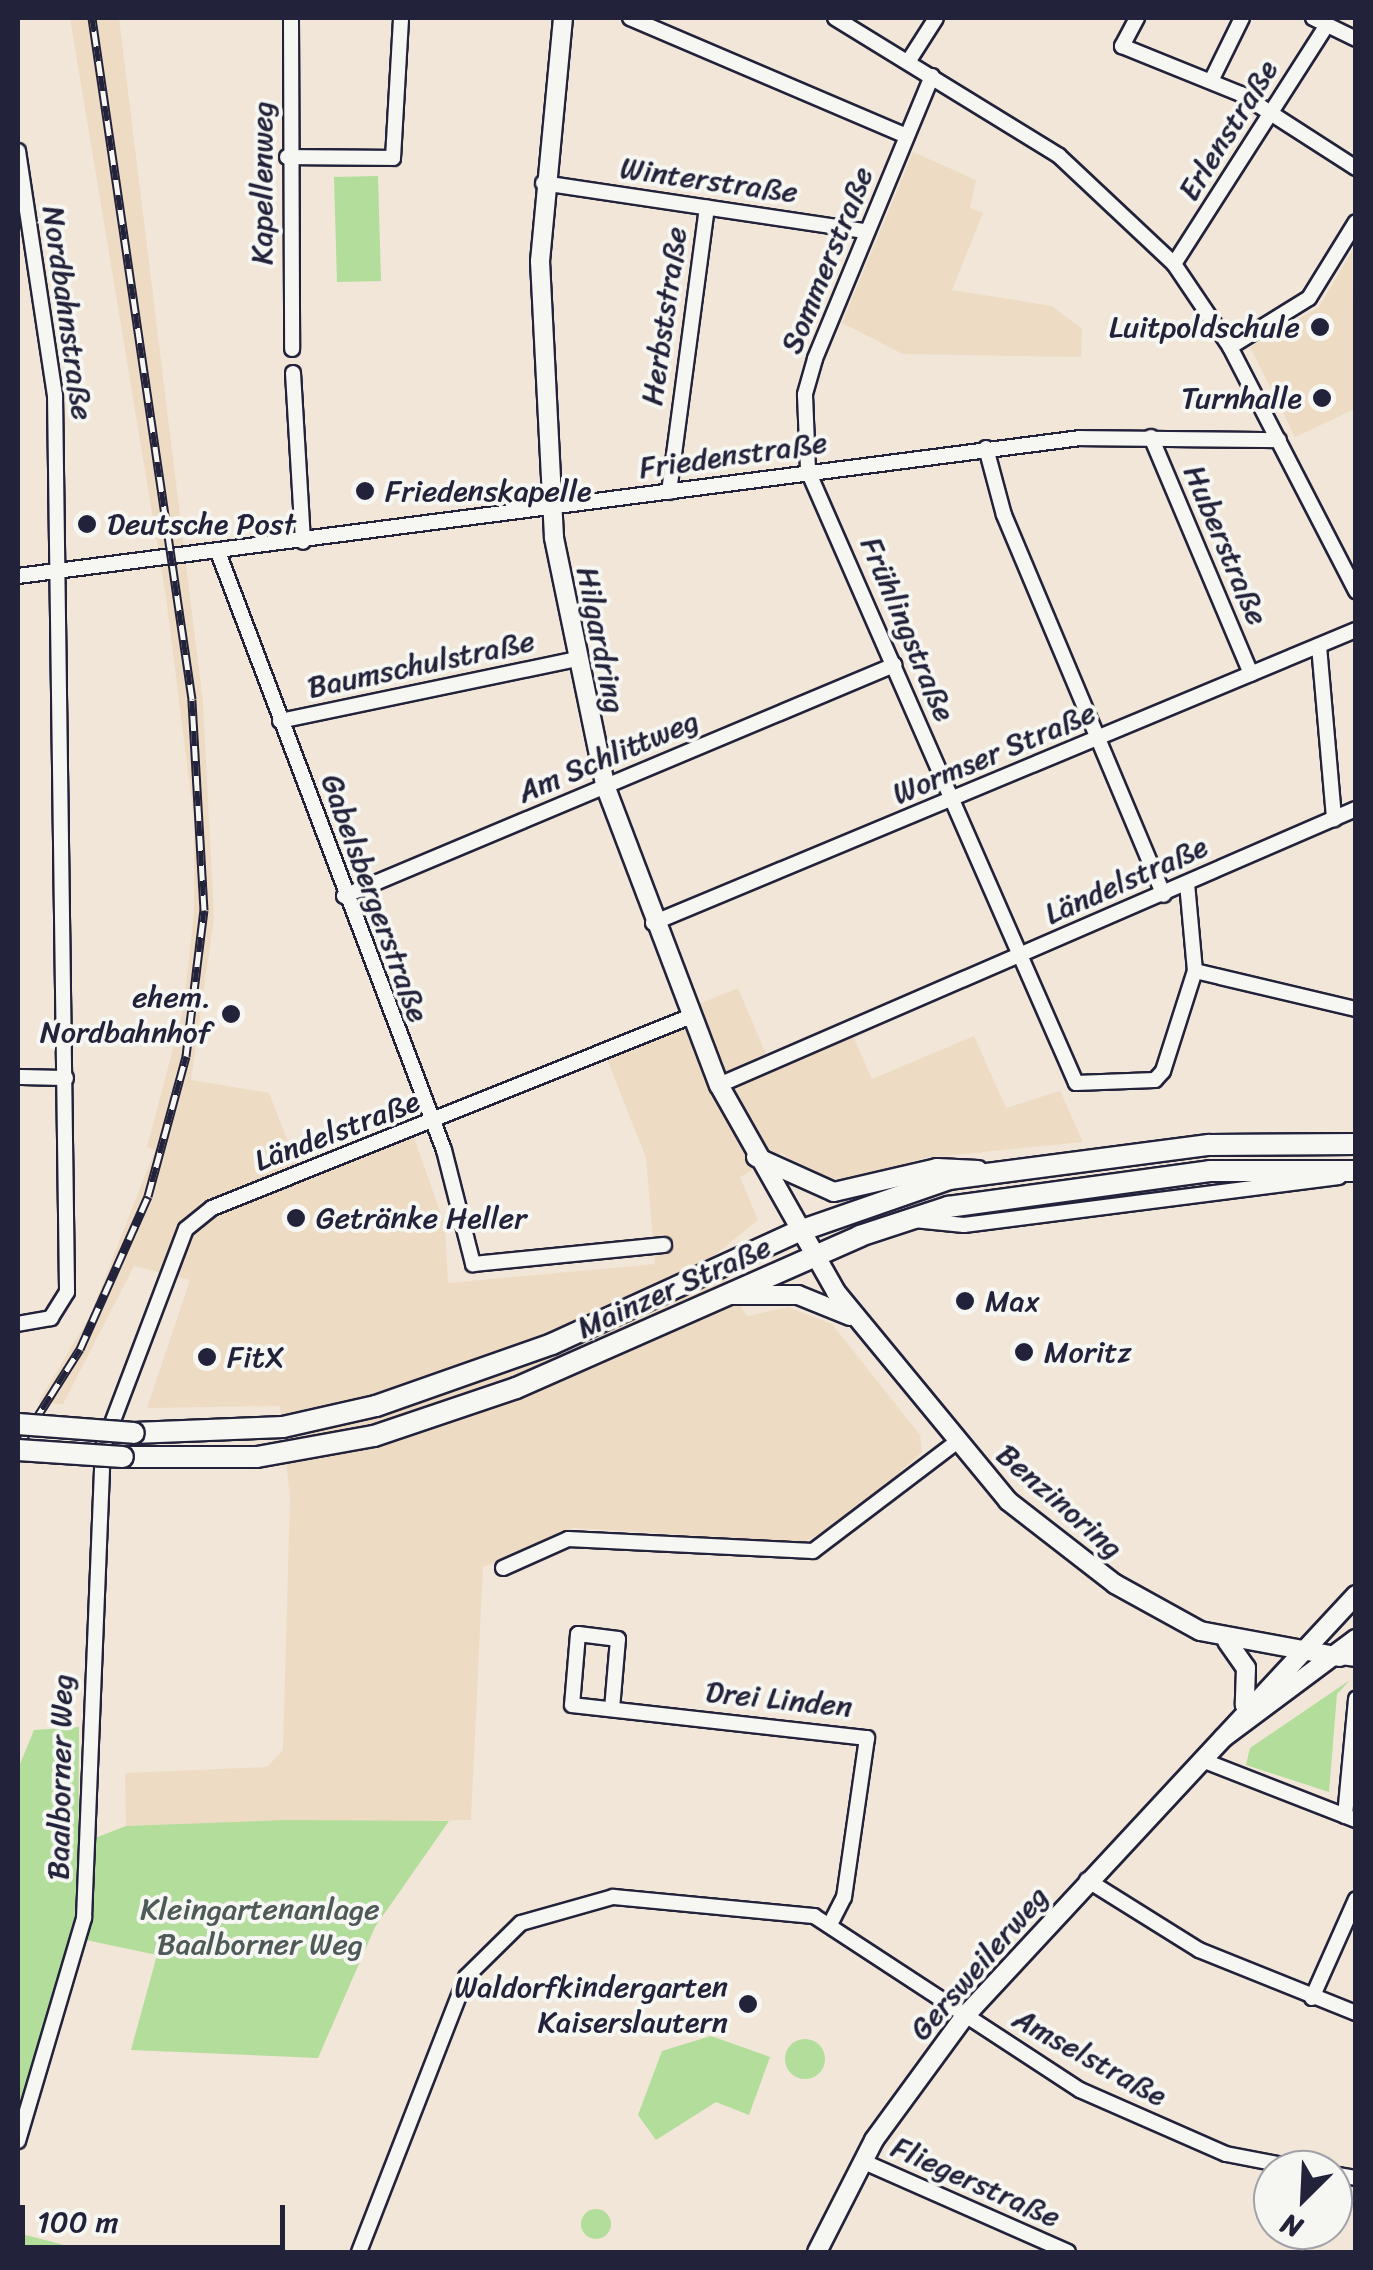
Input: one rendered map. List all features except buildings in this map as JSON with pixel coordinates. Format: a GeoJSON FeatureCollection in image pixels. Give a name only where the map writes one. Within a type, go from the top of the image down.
{"type":"FeatureCollection","features":[{"type":"Feature","properties":{"kind":"main road","name":"Mainzer Straße"},"geometry":{"type":"LineString","coordinates":[[18,1424],[134,1433],[282,1426],[376,1406],[552,1344],[797,1232],[988,1171],[1209,1146],[1356,1144]]}},
{"type":"Feature","properties":{"kind":"main road","name":"Mainzer Straße"},"geometry":{"type":"LineString","coordinates":[[18,1450],[123,1457],[243,1458],[374,1436],[516,1388],[908,1220],[991,1198],[1210,1171],[1356,1172]]}},
{"type":"Feature","properties":{"kind":"street","name":"Kapellenweg"},"geometry":{"type":"LineString","coordinates":[[292,18],[287,157],[292,349]]}},
{"type":"Feature","properties":{"kind":"street"},"geometry":{"type":"LineString","coordinates":[[287,157],[393,158],[401,18]]}},
{"type":"Feature","properties":{"kind":"street","name":"Hilgardring"},"geometry":{"type":"LineString","coordinates":[[563,18],[543,182],[550,509],[573,660],[606,788],[689,1017],[752,1154],[813,1258]]}},
{"type":"Feature","properties":{"kind":"street"},"geometry":{"type":"LineString","coordinates":[[630,18],[906,136]]}},
{"type":"Feature","properties":{"kind":"street"},"geometry":{"type":"LineString","coordinates":[[835,18],[1059,156],[1174,264],[1230,347],[1356,591]]}},
{"type":"Feature","properties":{"kind":"street"},"geometry":{"type":"LineString","coordinates":[[908,62],[936,18]]}},
{"type":"Feature","properties":{"kind":"street"},"geometry":{"type":"LineString","coordinates":[[1137,18],[1122,46],[1212,81],[1272,113],[1356,168]]}},
{"type":"Feature","properties":{"kind":"street"},"geometry":{"type":"LineString","coordinates":[[1212,81],[1242,18]]}},
{"type":"Feature","properties":{"kind":"street"},"geometry":{"type":"LineString","coordinates":[[1320,21],[1356,39]]}},
{"type":"Feature","properties":{"kind":"street","name":"Erlenstraße"},"geometry":{"type":"LineString","coordinates":[[1174,264],[1272,113],[1320,21]]}},
{"type":"Feature","properties":{"kind":"street","name":"Sommerstraße"},"geometry":{"type":"LineString","coordinates":[[808,471],[805,395],[866,231],[932,76]]}},
{"type":"Feature","properties":{"kind":"street","name":"Nordbahnstraße"},"geometry":{"type":"LineString","coordinates":[[18,150],[55,395],[62,572],[66,1078],[66,1292],[50,1318],[18,1324]]}},
{"type":"Feature","properties":{"kind":"street","name":"Winterstraße"},"geometry":{"type":"LineString","coordinates":[[543,182],[866,231]]}},
{"type":"Feature","properties":{"kind":"street","name":"Herbststraße"},"geometry":{"type":"LineString","coordinates":[[669,492],[708,208]]}},
{"type":"Feature","properties":{"kind":"street"},"geometry":{"type":"LineString","coordinates":[[1230,347],[1308,298],[1351,241],[1356,222]]}},
{"type":"Feature","properties":{"kind":"street"},"geometry":{"type":"LineString","coordinates":[[293,374],[304,542]]}},
{"type":"Feature","properties":{"kind":"street","name":"Friedenstraße"},"geometry":{"type":"LineString","coordinates":[[18,576],[304,542],[986,448],[1151,437],[1279,440]]}},
{"type":"Feature","properties":{"kind":"street","name":"Huberstraße"},"geometry":{"type":"LineString","coordinates":[[1151,437],[1251,674]]}},
{"type":"Feature","properties":{"kind":"street"},"geometry":{"type":"LineString","coordinates":[[986,448],[1004,515],[1164,894]]}},
{"type":"Feature","properties":{"kind":"street","name":"Frühlingstraße"},"geometry":{"type":"LineString","coordinates":[[808,471],[1076,1083],[1155,1080],[1194,971]]}},
{"type":"Feature","properties":{"kind":"street","name":"Gabelsbergerstraße"},"geometry":{"type":"LineString","coordinates":[[218,552],[344,896],[460,1194],[472,1264]]}},
{"type":"Feature","properties":{"kind":"street","name":"Wormser Straße"},"geometry":{"type":"LineString","coordinates":[[652,923],[1356,630]]}},
{"type":"Feature","properties":{"kind":"street"},"geometry":{"type":"LineString","coordinates":[[1319,646],[1334,819]]}},
{"type":"Feature","properties":{"kind":"street","name":"Baumschulstraße"},"geometry":{"type":"LineString","coordinates":[[280,721],[573,660]]}},
{"type":"Feature","properties":{"kind":"street","name":"Am Schlittweg"},"geometry":{"type":"LineString","coordinates":[[344,896],[894,665]]}},
{"type":"Feature","properties":{"kind":"street","name":"Ländelstraße"},"geometry":{"type":"LineString","coordinates":[[719,1085],[1356,809]]}},
{"type":"Feature","properties":{"kind":"street"},"geometry":{"type":"LineString","coordinates":[[1187,883],[1194,971],[1356,1009]]}},
{"type":"Feature","properties":{"kind":"street","name":"Ländelstraße"},"geometry":{"type":"LineString","coordinates":[[116,1408],[195,1217],[689,1017]]}},
{"type":"Feature","properties":{"kind":"street"},"geometry":{"type":"LineString","coordinates":[[18,1077],[66,1078]]}},
{"type":"Feature","properties":{"kind":"street"},"geometry":{"type":"LineString","coordinates":[[752,1154],[834,1192],[937,1168],[988,1171]]}},
{"type":"Feature","properties":{"kind":"street","name":"Mainzer Straße"},"geometry":{"type":"LineString","coordinates":[[472,1264],[664,1245]]}},
{"type":"Feature","properties":{"kind":"street","name":"Benzinoring"},"geometry":{"type":"LineString","coordinates":[[813,1258],[954,1444],[1060,1545],[1143,1602],[1227,1640],[1348,1658]]}},
{"type":"Feature","properties":{"kind":"street"},"geometry":{"type":"LineString","coordinates":[[730,1295],[798,1296],[857,1320]]}},
{"type":"Feature","properties":{"kind":"street","name":"Baalborner Weg"},"geometry":{"type":"LineString","coordinates":[[18,2141],[84,1918],[97,1488],[116,1408]]}},
{"type":"Feature","properties":{"kind":"street"},"geometry":{"type":"LineString","coordinates":[[502,1568],[568,1538],[812,1550],[954,1444]]}},
{"type":"Feature","properties":{"kind":"street","name":"Gersweilerweg"},"geometry":{"type":"LineString","coordinates":[[817,2252],[862,2161],[964,2017],[1222,1738],[1245,1705],[1304,1653],[1356,1595]]}},
{"type":"Feature","properties":{"kind":"street","name":"Drei Linden"},"geometry":{"type":"LineString","coordinates":[[612,1710],[618,1639],[578,1634],[572,1705],[612,1710],[867,1738],[844,1898],[830,1924]]}},
{"type":"Feature","properties":{"kind":"street","name":"Gersweilerweg"},"geometry":{"type":"LineString","coordinates":[[1222,1738],[1348,1658],[1356,1639]]}},
{"type":"Feature","properties":{"kind":"street"},"geometry":{"type":"LineString","coordinates":[[1227,1640],[1246,1668],[1245,1705]]}},
{"type":"Feature","properties":{"kind":"street"},"geometry":{"type":"LineString","coordinates":[[1202,1760],[1350,1818],[1356,1699]]}},
{"type":"Feature","properties":{"kind":"street"},"geometry":{"type":"LineString","coordinates":[[1087,1880],[1147,1923],[1312,1998],[1356,2013]]}},
{"type":"Feature","properties":{"kind":"street","name":"Amselstraße"},"geometry":{"type":"LineString","coordinates":[[359,2252],[450,2004],[486,1950],[521,1924],[613,1897],[800,1912],[830,1924],[964,2017],[1168,2132],[1253,2155]]}},
{"type":"Feature","properties":{"kind":"street"},"geometry":{"type":"LineString","coordinates":[[1312,1998],[1356,1899]]}},
{"type":"Feature","properties":{"kind":"street","name":"Fliegerstraße"},"geometry":{"type":"LineString","coordinates":[[862,2161],[1068,2252]]}},
{"type":"Feature","properties":{"kind":"shaded area"},"geometry":{"type":"Polygon","coordinates":[[[70,18],[119,18],[203,703],[214,918],[191,1080],[269,1093],[298,1167],[410,1126],[445,1226],[448,1283],[655,1264],[646,1158],[601,1044],[738,988],[772,1068],[852,1034],[872,1079],[974,1036],[1006,1108],[1060,1091],[1083,1142],[924,1158],[847,1181],[805,1172],[782,1153],[740,1177],[758,1220],[711,1258],[747,1316],[788,1307],[832,1324],[920,1435],[922,1452],[844,1522],[804,1542],[573,1528],[483,1567],[471,1820],[126,1826],[125,1773],[267,1767],[283,1750],[290,1497],[280,1406],[147,1408],[190,1280],[134,1266],[63,1404],[38,1403],[90,1316],[155,1150],[147,1147],[183,1011],[194,912],[194,820],[166,597],[70,18]]]}},
{"type":"Feature","properties":{"kind":"shaded area"},"geometry":{"type":"Polygon","coordinates":[[[913,152],[976,180],[970,208],[983,213],[952,290],[1052,306],[1082,329],[1081,357],[903,354],[842,323],[913,152]]]}},
{"type":"Feature","properties":{"kind":"shaded area","name":"Luitpoldschule"},"geometry":{"type":"Polygon","coordinates":[[[1352,251],[1355,409],[1295,437],[1250,347],[1319,307],[1352,251]]]}},
{"type":"Feature","properties":{"kind":"green space"},"geometry":{"type":"Polygon","coordinates":[[[378,176],[381,281],[337,282],[334,177],[378,176]]]}},
{"type":"Feature","properties":{"kind":"green space"},"geometry":{"type":"Polygon","coordinates":[[[1350,1680],[1337,1694],[1329,1792],[1246,1765],[1250,1748],[1350,1680]]]}},
{"type":"Feature","properties":{"kind":"green space","name":"Kleingartenanlage Baalborner Weg"},"geometry":{"type":"Polygon","coordinates":[[[79,1727],[78,1905],[18,2122],[18,1769],[34,1730],[79,1727]]]}},
{"type":"Feature","properties":{"kind":"green space","name":"Kleingartenanlage Baalborner Weg"},"geometry":{"type":"Polygon","coordinates":[[[286,1820],[449,1821],[375,1927],[318,2058],[131,2050],[157,1955],[86,1940],[95,1838],[126,1826],[286,1820]]]}},
{"type":"Feature","properties":{"kind":"green space"},"geometry":{"type":"Polygon","coordinates":[[[711,2036],[770,2057],[749,2115],[716,2102],[656,2140],[638,2115],[662,2051],[711,2036]]]}},
{"type":"Feature","properties":{"kind":"green space"},"geometry":{"type":"Polygon","coordinates":[[[805,2039],[819,2045],[825,2059],[819,2073],[805,2079],[791,2073],[785,2059],[791,2045],[805,2039]]]}},
{"type":"Feature","properties":{"kind":"green space"},"geometry":{"type":"Polygon","coordinates":[[[596,2209],[607,2213],[611,2224],[607,2235],[596,2239],[585,2235],[581,2224],[585,2213],[596,2209]]]}},
{"type":"Feature","properties":{"kind":"green space"},"geometry":{"type":"Polygon","coordinates":[[[18,2233],[91,2252],[18,2252],[18,2233]]]}},
{"type":"Feature","properties":{"kind":"railway"},"geometry":{"type":"LineString","coordinates":[[18,1447],[80,1349],[148,1196],[186,1056],[204,910],[192,699],[92,18]]}},
{"type":"Feature","properties":{"kind":"place","name":"Luitpoldschule"},"geometry":{"type":"Point","coordinates":[1320,327]}},
{"type":"Feature","properties":{"kind":"place","name":"Turnhalle"},"geometry":{"type":"Point","coordinates":[1322,398]}},
{"type":"Feature","properties":{"kind":"place","name":"Friedenskapelle"},"geometry":{"type":"Point","coordinates":[365,491]}},
{"type":"Feature","properties":{"kind":"place","name":"Deutsche Post"},"geometry":{"type":"Point","coordinates":[87,524]}},
{"type":"Feature","properties":{"kind":"place","name":"ehem. Nordbahnhof"},"geometry":{"type":"Point","coordinates":[231,1014]}},
{"type":"Feature","properties":{"kind":"place","name":"Getränke Heller"},"geometry":{"type":"Point","coordinates":[296,1218]}},
{"type":"Feature","properties":{"kind":"place","name":"Max"},"geometry":{"type":"Point","coordinates":[965,1301]}},
{"type":"Feature","properties":{"kind":"place","name":"Moritz"},"geometry":{"type":"Point","coordinates":[1024,1352]}},
{"type":"Feature","properties":{"kind":"place","name":"FitX"},"geometry":{"type":"Point","coordinates":[207,1357]}},
{"type":"Feature","properties":{"kind":"place","name":"Waldorfkindergarten Kaiserslautern"},"geometry":{"type":"Point","coordinates":[748,2004]}}]}
